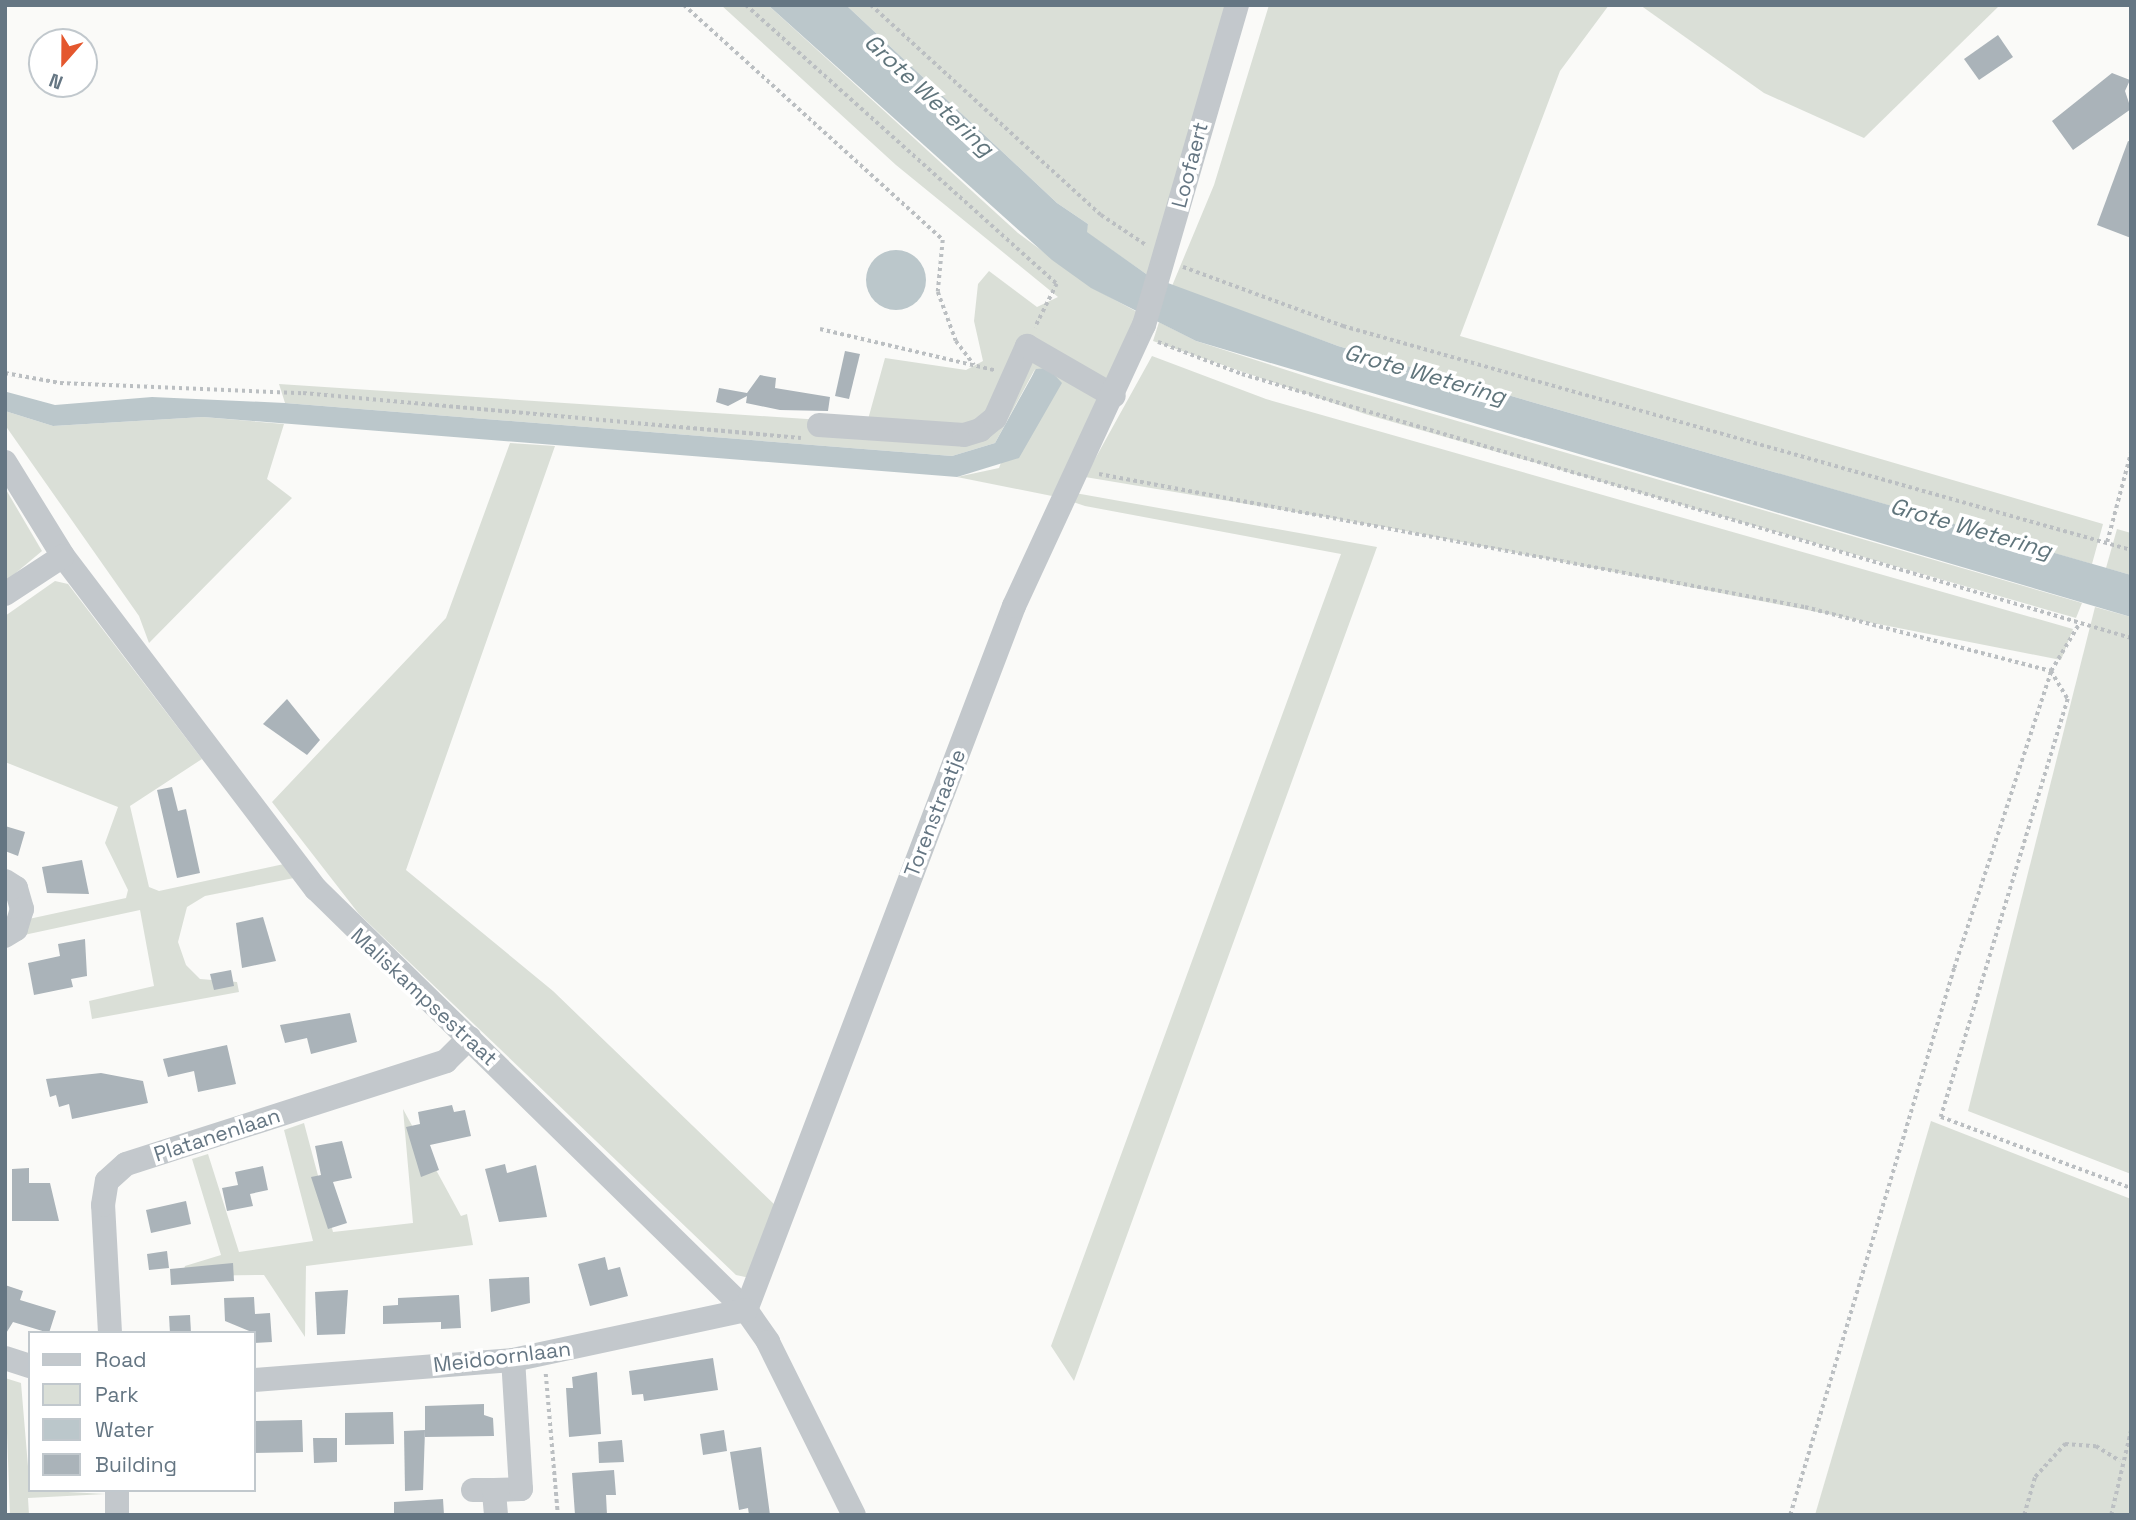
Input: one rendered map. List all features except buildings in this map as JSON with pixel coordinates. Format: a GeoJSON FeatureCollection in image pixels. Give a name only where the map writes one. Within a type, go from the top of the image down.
{"type":"FeatureCollection","features":[{"type":"Feature","properties":{"kind":"street","name":"Loofaert"},"geometry":{"type":"LineString","coordinates":[[1142,330],[1166,264],[1237,5]]}},
{"type":"Feature","properties":{"kind":"street","name":"Torenstraatje"},"geometry":{"type":"LineString","coordinates":[[746,1310],[1014,606],[1114,396],[1142,330]]}},
{"type":"Feature","properties":{"kind":"street"},"geometry":{"type":"LineString","coordinates":[[814,432],[964,435],[995,418],[1016,376],[1027,346],[1114,396]]}},
{"type":"Feature","properties":{"kind":"street","name":"Maliskampsestraat"},"geometry":{"type":"LineString","coordinates":[[5,463],[63,556],[316,888],[746,1310],[768,1342],[854,1515]]}},
{"type":"Feature","properties":{"kind":"street"},"geometry":{"type":"LineString","coordinates":[[5,594],[63,556]]}},
{"type":"Feature","properties":{"kind":"street"},"geometry":{"type":"LineString","coordinates":[[5,881],[16,888],[22,909],[16,929],[5,936]]}},
{"type":"Feature","properties":{"kind":"street","name":"Platanenlaan"},"geometry":{"type":"LineString","coordinates":[[110,1331],[103,1205],[107,1181],[126,1164],[446,1061],[469,1038]]}},
{"type":"Feature","properties":{"kind":"street","name":"Meidoornlaan"},"geometry":{"type":"LineString","coordinates":[[256,1380],[513,1360],[746,1310]]}},
{"type":"Feature","properties":{"kind":"street"},"geometry":{"type":"LineString","coordinates":[[5,1358],[28,1365]]}},
{"type":"Feature","properties":{"kind":"street"},"geometry":{"type":"LineString","coordinates":[[496,1515],[483,1490],[521,1489],[513,1360]]}},
{"type":"Feature","properties":{"kind":"street"},"geometry":{"type":"LineString","coordinates":[[117,1492],[117,1515]]}},
{"type":"Feature","properties":{"kind":"path"},"geometry":{"type":"LineString","coordinates":[[684,5],[943,240],[938,292],[957,341],[974,365]]}},
{"type":"Feature","properties":{"kind":"path"},"geometry":{"type":"LineString","coordinates":[[746,5],[1057,284],[1027,346]]}},
{"type":"Feature","properties":{"kind":"path"},"geometry":{"type":"LineString","coordinates":[[871,5],[1101,215],[1166,264],[1343,326],[2131,550]]}},
{"type":"Feature","properties":{"kind":"path"},"geometry":{"type":"LineString","coordinates":[[820,329],[1016,376]]}},
{"type":"Feature","properties":{"kind":"path"},"geometry":{"type":"LineString","coordinates":[[1142,330],[1242,374],[1858,552],[2079,624],[2131,638]]}},
{"type":"Feature","properties":{"kind":"path"},"geometry":{"type":"LineString","coordinates":[[5,373],[60,383],[303,393],[814,432]]}},
{"type":"Feature","properties":{"kind":"path"},"geometry":{"type":"LineString","coordinates":[[2107,542],[2131,453]]}},
{"type":"Feature","properties":{"kind":"path"},"geometry":{"type":"LineString","coordinates":[[1079,471],[1805,607],[2051,671],[2068,699],[1941,1117],[2131,1188]]}},
{"type":"Feature","properties":{"kind":"path"},"geometry":{"type":"LineString","coordinates":[[1790,1515],[1954,968],[2051,671],[2079,624]]}},
{"type":"Feature","properties":{"kind":"path"},"geometry":{"type":"LineString","coordinates":[[544,1353],[558,1515]]}},
{"type":"Feature","properties":{"kind":"path"},"geometry":{"type":"LineString","coordinates":[[2111,1515],[2120,1461],[2131,1430]]}},
{"type":"Feature","properties":{"kind":"path"},"geometry":{"type":"LineString","coordinates":[[2024,1515],[2035,1477],[2065,1444],[2096,1446],[2120,1461]]}},
{"type":"Feature","properties":{"kind":"green space"},"geometry":{"type":"Polygon","coordinates":[[[721,5],[768,5],[1018,233],[1091,287],[1141,314],[1057,497],[957,477],[999,468],[1035,369],[995,443],[952,456],[285,403],[279,384],[867,423],[885,358],[966,370],[983,361],[974,321],[978,284],[989,271],[1037,307],[1058,297],[896,165],[721,5]]]}},
{"type":"Feature","properties":{"kind":"green space"},"geometry":{"type":"Polygon","coordinates":[[[846,5],[1232,5],[1149,276],[1086,232],[1088,224],[1057,203],[846,5]]]}},
{"type":"Feature","properties":{"kind":"green space"},"geometry":{"type":"Polygon","coordinates":[[[1269,5],[1609,5],[1560,71],[1460,336],[2103,524],[2092,564],[1338,346],[1172,286],[1214,185],[1269,5]]]}},
{"type":"Feature","properties":{"kind":"green space"},"geometry":{"type":"Polygon","coordinates":[[[1640,5],[2000,5],[1864,138],[1764,93],[1640,5]]]}},
{"type":"Feature","properties":{"kind":"green space"},"geometry":{"type":"Polygon","coordinates":[[[1159,322],[1196,341],[1327,383],[2082,603],[2076,618],[1365,414],[1153,341],[1159,322]]]}},
{"type":"Feature","properties":{"kind":"green space"},"geometry":{"type":"Polygon","coordinates":[[[1152,356],[1266,399],[2073,629],[2061,660],[1385,527],[1085,477],[1152,356]]]}},
{"type":"Feature","properties":{"kind":"green space"},"geometry":{"type":"Polygon","coordinates":[[[5,411],[53,426],[203,417],[284,424],[267,479],[292,498],[149,643],[139,616],[5,425],[5,411]]]}},
{"type":"Feature","properties":{"kind":"green space"},"geometry":{"type":"Polygon","coordinates":[[[510,443],[555,446],[406,870],[553,991],[778,1208],[750,1278],[736,1275],[359,914],[272,802],[446,618],[510,443]]]}},
{"type":"Feature","properties":{"kind":"green space"},"geometry":{"type":"Polygon","coordinates":[[[5,488],[42,551],[5,582],[5,488]]]}},
{"type":"Feature","properties":{"kind":"green space"},"geometry":{"type":"Polygon","coordinates":[[[1075,493],[1377,547],[1074,1381],[1051,1346],[1341,554],[1085,506],[1070,501],[1075,493]]]}},
{"type":"Feature","properties":{"kind":"green space"},"geometry":{"type":"Polygon","coordinates":[[[2117,529],[2131,533],[2131,575],[2106,568],[2117,529]]]}},
{"type":"Feature","properties":{"kind":"green space"},"geometry":{"type":"Polygon","coordinates":[[[55,581],[68,584],[202,759],[130,806],[149,887],[159,891],[284,864],[294,878],[205,896],[187,907],[178,942],[186,965],[200,979],[237,982],[239,992],[92,1019],[89,1001],[154,986],[140,910],[24,935],[24,920],[126,898],[128,890],[105,843],[118,807],[5,762],[5,616],[55,581]]]}},
{"type":"Feature","properties":{"kind":"green space"},"geometry":{"type":"Polygon","coordinates":[[[2095,607],[2131,617],[2131,1174],[1968,1111],[2095,607]]]}},
{"type":"Feature","properties":{"kind":"green space"},"geometry":{"type":"Polygon","coordinates":[[[403,1109],[461,1216],[467,1214],[473,1245],[306,1266],[305,1337],[264,1275],[182,1276],[185,1266],[221,1255],[192,1159],[208,1154],[239,1252],[313,1241],[284,1130],[304,1123],[333,1232],[413,1223],[403,1109]]]}},
{"type":"Feature","properties":{"kind":"green space"},"geometry":{"type":"Polygon","coordinates":[[[1931,1121],[2131,1199],[2131,1515],[1815,1515],[1931,1121]]]}},
{"type":"Feature","properties":{"kind":"green space"},"geometry":{"type":"Polygon","coordinates":[[[5,1378],[21,1383],[28,1492],[106,1494],[28,1498],[29,1515],[10,1515],[5,1378]]]}},
{"type":"Feature","properties":{"kind":"water","name":"Grote Wetering"},"geometry":{"type":"Polygon","coordinates":[[[768,5],[846,5],[1057,203],[1088,224],[1087,232],[1149,276],[1338,346],[2131,575],[2131,617],[1196,341],[1091,288],[1052,260],[768,5]]]}},
{"type":"Feature","properties":{"kind":"water"},"geometry":{"type":"Polygon","coordinates":[[[890,250],[902,250],[921,263],[926,280],[924,292],[913,305],[902,310],[890,310],[871,297],[866,286],[866,274],[879,255],[890,250]]]}},
{"type":"Feature","properties":{"kind":"water"},"geometry":{"type":"Polygon","coordinates":[[[1048,368],[1062,383],[1019,458],[957,477],[203,417],[53,426],[5,411],[7,392],[55,405],[152,397],[285,403],[952,456],[995,443],[1036,369],[1048,368]]]}}]}
